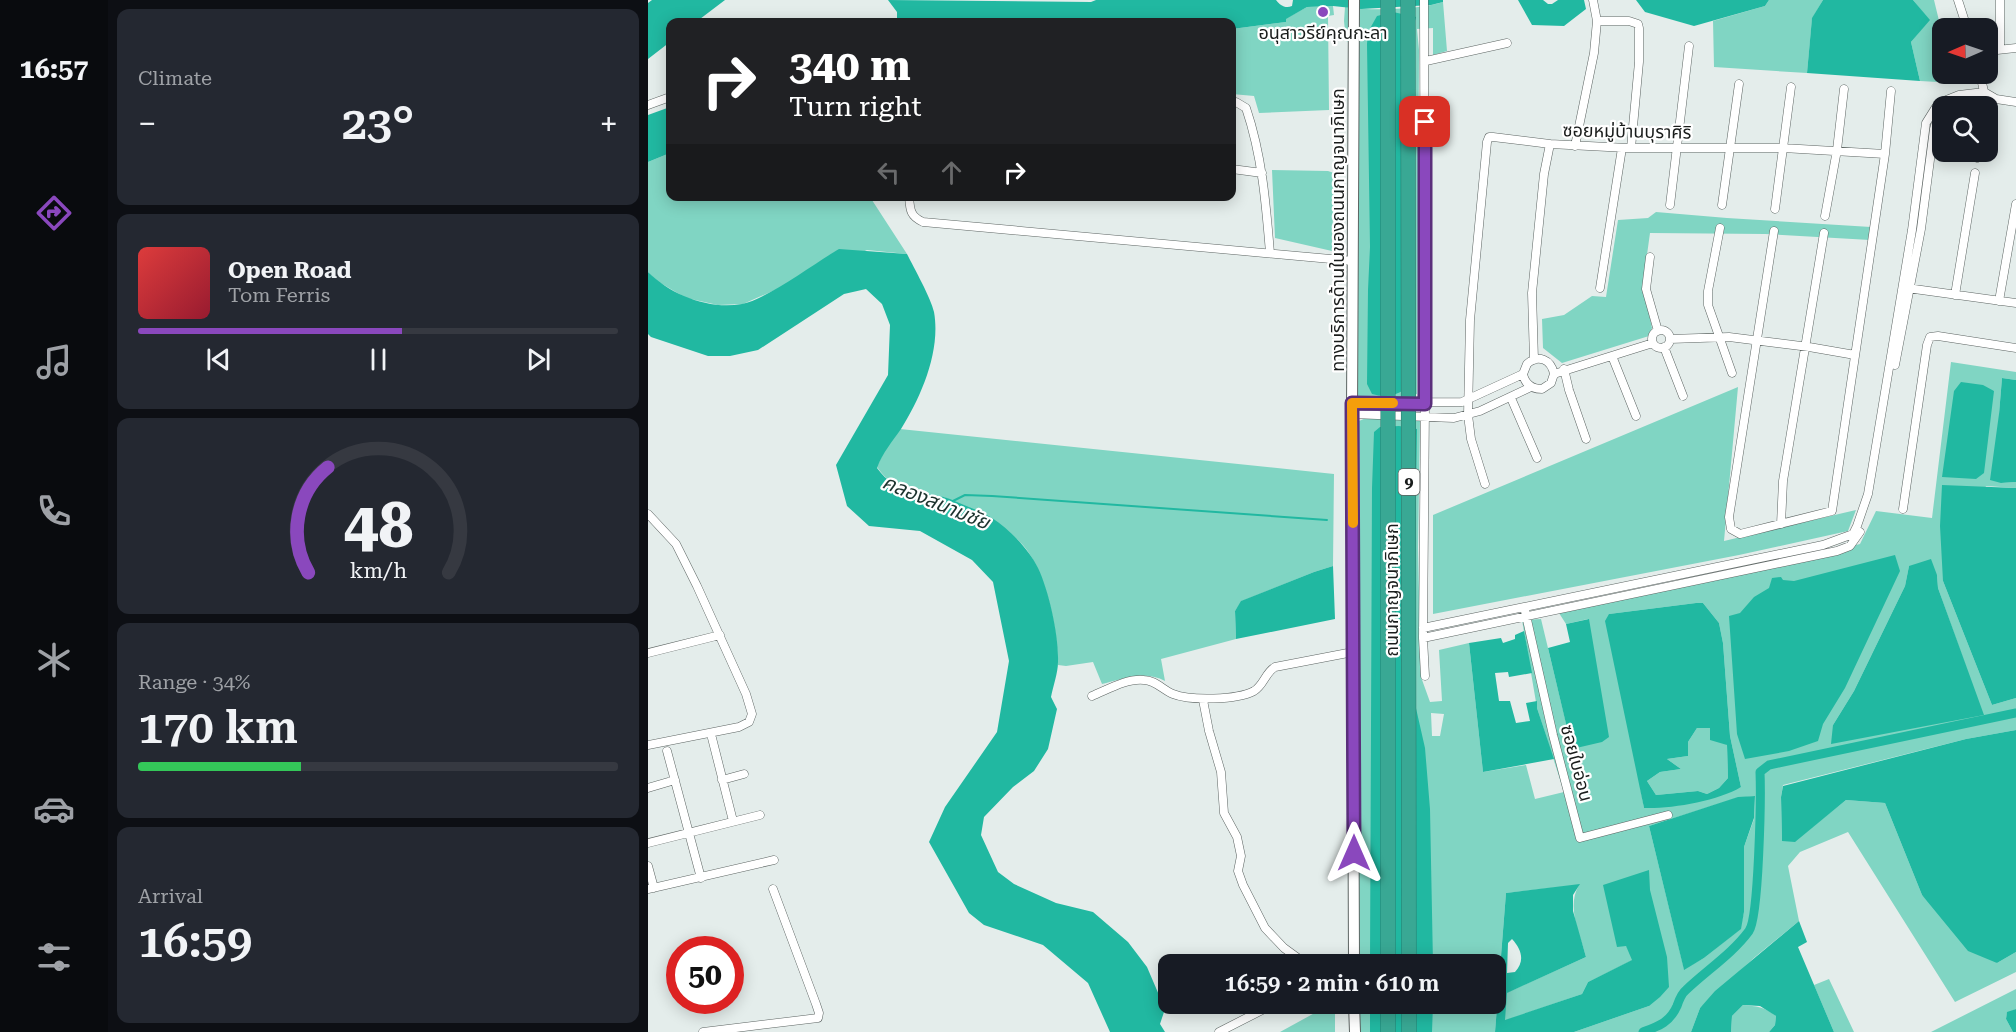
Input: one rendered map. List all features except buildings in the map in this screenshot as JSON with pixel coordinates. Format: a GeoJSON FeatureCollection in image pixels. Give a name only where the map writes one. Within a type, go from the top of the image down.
{"type":"FeatureCollection","features":[{"type":"Feature","properties":{"kind":"highway","name":"ถนนกาญจนาภิเษก"},"geometry":{"type":"LineString","coordinates":[[1388,0],[1388,954]]}},
{"type":"Feature","properties":{"kind":"highway","name":"ถนนกาญจนาภิเษก"},"geometry":{"type":"LineString","coordinates":[[1408,0],[1409,954]]}},
{"type":"Feature","properties":{"kind":"highway"},"geometry":{"type":"LineString","coordinates":[[1388,1014],[1388,1032]]}},
{"type":"Feature","properties":{"kind":"highway"},"geometry":{"type":"LineString","coordinates":[[1409,1014],[1409,1032]]}},
{"type":"Feature","properties":{"kind":"main road","name":"ทางบริการด้านในของถนนกาญจนาภิเษก"},"geometry":{"type":"LineString","coordinates":[[1354,0],[1352,408],[1354,954]]}},
{"type":"Feature","properties":{"kind":"main road"},"geometry":{"type":"LineString","coordinates":[[1354,1014],[1354,1032]]}},
{"type":"Feature","properties":{"kind":"street"},"geometry":{"type":"LineString","coordinates":[[1424,0],[1426,61],[1423,638],[1425,676]]}},
{"type":"Feature","properties":{"kind":"street"},"geometry":{"type":"LineString","coordinates":[[1575,146],[1597,21],[1593,0]]}},
{"type":"Feature","properties":{"kind":"street"},"geometry":{"type":"LineString","coordinates":[[1958,0],[1964,18]]}},
{"type":"Feature","properties":{"kind":"street"},"geometry":{"type":"LineString","coordinates":[[2000,0],[2000,49],[2016,48]]}},
{"type":"Feature","properties":{"kind":"street"},"geometry":{"type":"LineString","coordinates":[[1597,21],[1629,21],[1638,24],[1639,28],[1638,62],[1627,148],[1600,288]]}},
{"type":"Feature","properties":{"kind":"street"},"geometry":{"type":"LineString","coordinates":[[1426,61],[1507,43]]}},
{"type":"Feature","properties":{"kind":"street"},"geometry":{"type":"LineString","coordinates":[[1670,206],[1689,46]]}},
{"type":"Feature","properties":{"kind":"street"},"geometry":{"type":"LineString","coordinates":[[1722,205],[1739,84]]}},
{"type":"Feature","properties":{"kind":"street"},"geometry":{"type":"LineString","coordinates":[[1982,84],[1984,96]]}},
{"type":"Feature","properties":{"kind":"street"},"geometry":{"type":"LineString","coordinates":[[1775,209],[1791,87]]}},
{"type":"Feature","properties":{"kind":"street"},"geometry":{"type":"LineString","coordinates":[[1825,216],[1838,150],[1844,89]]}},
{"type":"Feature","properties":{"kind":"street"},"geometry":{"type":"LineString","coordinates":[[1774,231],[1755,340],[1728,525],[1740,534],[1832,511],[1885,154],[1891,91]]}},
{"type":"Feature","properties":{"kind":"street"},"geometry":{"type":"LineString","coordinates":[[1423,628],[1640,592],[1828,553],[1850,546],[1861,530],[1869,506],[1922,187],[1930,128],[1928,118],[1944,101],[1959,95],[1984,92],[1991,96]]}},
{"type":"Feature","properties":{"kind":"street"},"geometry":{"type":"LineString","coordinates":[[648,105],[666,98]]}},
{"type":"Feature","properties":{"kind":"street"},"geometry":{"type":"LineString","coordinates":[[1998,99],[2016,102]]}},
{"type":"Feature","properties":{"kind":"street"},"geometry":{"type":"LineString","coordinates":[[1236,102],[1246,108],[1253,128],[1262,173],[1270,253]]}},
{"type":"Feature","properties":{"kind":"street"},"geometry":{"type":"LineString","coordinates":[[1485,484],[1472,439],[1468,415],[1470,320],[1487,142],[1489,137],[1493,136],[1550,144]]}},
{"type":"Feature","properties":{"kind":"street","name":"ซอยหมู่บ้านบุราศิริ"},"geometry":{"type":"LineString","coordinates":[[1534,360],[1532,293],[1544,174],[1550,144],[1627,148],[1783,148],[1885,154]]}},
{"type":"Feature","properties":{"kind":"street"},"geometry":{"type":"LineString","coordinates":[[1236,170],[1262,173]]}},
{"type":"Feature","properties":{"kind":"street"},"geometry":{"type":"LineString","coordinates":[[1955,295],[1975,173]]}},
{"type":"Feature","properties":{"kind":"street"},"geometry":{"type":"LineString","coordinates":[[909,201],[914,218],[923,222],[1353,261]]}},
{"type":"Feature","properties":{"kind":"street"},"geometry":{"type":"LineString","coordinates":[[1999,301],[2016,204]]}},
{"type":"Feature","properties":{"kind":"street"},"geometry":{"type":"LineString","coordinates":[[1720,228],[1708,291],[1708,305],[1732,373]]}},
{"type":"Feature","properties":{"kind":"street"},"geometry":{"type":"LineString","coordinates":[[1780,524],[1783,481],[1824,233]]}},
{"type":"Feature","properties":{"kind":"street"},"geometry":{"type":"LineString","coordinates":[[1650,257],[1646,289],[1658,331]]}},
{"type":"Feature","properties":{"kind":"street"},"geometry":{"type":"LineString","coordinates":[[1906,288],[2016,303]]}},
{"type":"Feature","properties":{"kind":"street"},"geometry":{"type":"LineString","coordinates":[[1423,638],[1638,583],[1823,545],[1853,534],[1868,494],[1906,288]]}},
{"type":"Feature","properties":{"kind":"street"},"geometry":{"type":"LineString","coordinates":[[1653,343],[1653,336],[1658,331],[1664,331],[1670,339]]}},
{"type":"Feature","properties":{"kind":"street"},"geometry":{"type":"LineString","coordinates":[[1903,509],[1929,339],[1938,336],[2016,348]]}},
{"type":"Feature","properties":{"kind":"street"},"geometry":{"type":"LineString","coordinates":[[1670,339],[1719,337],[1755,340],[1855,355]]}},
{"type":"Feature","properties":{"kind":"street"},"geometry":{"type":"LineString","coordinates":[[1664,347],[1670,339]]}},
{"type":"Feature","properties":{"kind":"street"},"geometry":{"type":"LineString","coordinates":[[1554,374],[1653,343]]}},
{"type":"Feature","properties":{"kind":"street"},"geometry":{"type":"LineString","coordinates":[[1653,343],[1658,347],[1664,347]]}},
{"type":"Feature","properties":{"kind":"street"},"geometry":{"type":"LineString","coordinates":[[1664,347],[1683,396]]}},
{"type":"Feature","properties":{"kind":"street"},"geometry":{"type":"LineString","coordinates":[[1612,356],[1636,416]]}},
{"type":"Feature","properties":{"kind":"street"},"geometry":{"type":"LineString","coordinates":[[1541,358],[1546,360],[1553,368],[1551,384],[1542,389],[1531,387],[1524,380],[1523,374],[1527,364],[1534,360],[1541,358]]}},
{"type":"Feature","properties":{"kind":"street"},"geometry":{"type":"LineString","coordinates":[[1564,369],[1586,439]]}},
{"type":"Feature","properties":{"kind":"street"},"geometry":{"type":"LineString","coordinates":[[1352,408],[1469,400],[1523,374]]}},
{"type":"Feature","properties":{"kind":"street"},"geometry":{"type":"LineString","coordinates":[[1352,408],[1455,418],[1511,398],[1531,387]]}},
{"type":"Feature","properties":{"kind":"street"},"geometry":{"type":"LineString","coordinates":[[1511,398],[1537,458]]}},
{"type":"Feature","properties":{"kind":"street"},"geometry":{"type":"LineString","coordinates":[[648,514],[676,544],[746,694],[752,718],[739,727],[648,745]]}},
{"type":"Feature","properties":{"kind":"street"},"geometry":{"type":"LineString","coordinates":[[1638,583],[1640,592]]}},
{"type":"Feature","properties":{"kind":"street","name":"ซอยใบอ่อน"},"geometry":{"type":"LineString","coordinates":[[1525,611],[1580,838],[1668,815]]}},
{"type":"Feature","properties":{"kind":"street"},"geometry":{"type":"LineString","coordinates":[[648,653],[720,635]]}},
{"type":"Feature","properties":{"kind":"street"},"geometry":{"type":"LineString","coordinates":[[1092,696],[1142,679],[1150,681],[1171,694],[1203,700],[1254,691],[1269,671],[1281,665],[1353,652]]}},
{"type":"Feature","properties":{"kind":"street"},"geometry":{"type":"LineString","coordinates":[[1203,700],[1221,772],[1224,813],[1237,837],[1241,856],[1238,871],[1265,928],[1292,954]]}},
{"type":"Feature","properties":{"kind":"street"},"geometry":{"type":"LineString","coordinates":[[712,738],[733,821]]}},
{"type":"Feature","properties":{"kind":"street"},"geometry":{"type":"LineString","coordinates":[[667,751],[700,878]]}},
{"type":"Feature","properties":{"kind":"street"},"geometry":{"type":"LineString","coordinates":[[723,780],[744,774]]}},
{"type":"Feature","properties":{"kind":"street"},"geometry":{"type":"LineString","coordinates":[[648,788],[675,780]]}},
{"type":"Feature","properties":{"kind":"street"},"geometry":{"type":"LineString","coordinates":[[648,843],[760,815]]}},
{"type":"Feature","properties":{"kind":"street"},"geometry":{"type":"LineString","coordinates":[[648,866],[651,889],[774,860]]}},
{"type":"Feature","properties":{"kind":"street"},"geometry":{"type":"LineString","coordinates":[[703,1032],[818,1018],[816,1004],[774,889]]}},
{"type":"Feature","properties":{"kind":"street"},"geometry":{"type":"LineString","coordinates":[[1219,1032],[1254,1014]]}},
{"type":"Feature","properties":{"kind":"shaded area"},"geometry":{"type":"Polygon","coordinates":[[[1769,0],[1823,0],[1812,19],[1807,73],[1714,67],[1713,21],[1765,6],[1769,0]]]}},
{"type":"Feature","properties":{"kind":"shaded area"},"geometry":{"type":"Polygon","coordinates":[[[1913,0],[1934,0],[1938,18],[1932,18],[1932,82],[1920,81],[1911,42],[1929,20],[1913,0]]]}},
{"type":"Feature","properties":{"kind":"shaded area"},"geometry":{"type":"Polygon","coordinates":[[[1443,2],[1447,51],[1433,55],[1433,28],[1417,29],[1419,50],[1417,394],[1380,399],[1358,397],[1358,46],[1346,41],[1345,7],[1395,9],[1443,2]]]}},
{"type":"Feature","properties":{"kind":"shaded area"},"geometry":{"type":"Polygon","coordinates":[[[1333,6],[1334,15],[1328,16],[1329,110],[1259,113],[1254,96],[1236,94],[1236,28],[1286,22],[1285,19],[1307,7],[1333,6]]]}},
{"type":"Feature","properties":{"kind":"shaded area"},"geometry":{"type":"Polygon","coordinates":[[[666,155],[666,201],[873,201],[907,254],[867,250],[743,304],[718,305],[686,298],[657,281],[648,272],[648,162],[666,155]]]}},
{"type":"Feature","properties":{"kind":"shaded area"},"geometry":{"type":"Polygon","coordinates":[[[1272,170],[1334,173],[1332,251],[1275,238],[1272,170]]]}},
{"type":"Feature","properties":{"kind":"shaded area"},"geometry":{"type":"Polygon","coordinates":[[[1656,212],[1871,227],[1870,240],[1765,234],[1650,233],[1643,284],[1652,328],[1649,336],[1562,363],[1543,348],[1542,319],[1564,315],[1592,296],[1606,297],[1618,220],[1648,218],[1656,212]]]}},
{"type":"Feature","properties":{"kind":"shaded area"},"geometry":{"type":"Polygon","coordinates":[[[1951,362],[2016,372],[2016,380],[2002,378],[1999,414],[2001,483],[2016,482],[2016,488],[1986,486],[1943,581],[1992,705],[2016,698],[2016,730],[1966,739],[1783,785],[1781,797],[1782,841],[1795,841],[1846,800],[1885,803],[1922,895],[1997,963],[2016,952],[2016,972],[1955,1002],[1848,832],[1800,852],[1788,866],[1799,921],[1755,957],[1700,1008],[1691,1032],[1574,1032],[1649,1006],[1649,871],[1617,946],[1626,945],[1633,960],[1588,982],[1582,994],[1504,1021],[1506,993],[1586,957],[1574,911],[1575,893],[1579,885],[1506,893],[1501,954],[1358,954],[1359,421],[1366,418],[1420,421],[1418,548],[1421,677],[1430,702],[1442,701],[1439,650],[1469,643],[1483,772],[1526,765],[1535,799],[1564,792],[1537,708],[1522,620],[1541,619],[1572,748],[1588,619],[1566,624],[1559,613],[1732,577],[1860,544],[1876,511],[1932,518],[1951,362]],[[1909,566],[1905,586],[1854,691],[1833,725],[1983,715],[1938,588],[1937,575],[1909,566]],[[1703,603],[1609,614],[1644,808],[1741,787],[1730,736],[1723,643],[1719,623],[1703,603]],[[1431,713],[1432,736],[1440,736],[1444,714],[1431,713]],[[1755,796],[1737,798],[1649,826],[1684,969],[1704,958],[1740,929],[1744,912],[1744,847],[1754,819],[1755,796]]]}},
{"type":"Feature","properties":{"kind":"shaded area"},"geometry":{"type":"Polygon","coordinates":[[[1738,387],[1724,541],[1856,510],[1848,531],[1739,555],[1433,614],[1433,515],[1738,387]]]}},
{"type":"Feature","properties":{"kind":"shaded area"},"geometry":{"type":"Polygon","coordinates":[[[900,429],[1334,474],[1333,566],[1242,601],[1235,611],[1236,639],[1161,659],[1165,681],[1142,676],[1102,684],[1093,662],[1058,665],[1056,634],[1043,581],[1036,565],[1018,540],[950,500],[908,489],[884,476],[877,467],[885,449],[900,429]]]}},
{"type":"Feature","properties":{"kind":"shaded area"},"geometry":{"type":"Polygon","coordinates":[[[1697,728],[1711,728],[1727,745],[1728,778],[1719,788],[1707,794],[1698,791],[1656,795],[1647,781],[1660,772],[1681,769],[1667,759],[1688,756],[1688,742],[1697,728]]]}},
{"type":"Feature","properties":{"kind":"shaded area"},"geometry":{"type":"Polygon","coordinates":[[[1829,979],[1854,1032],[1834,1032],[1814,985],[1829,979]]]}},
{"type":"Feature","properties":{"kind":"shaded area"},"geometry":{"type":"Polygon","coordinates":[[[2016,989],[2016,1009],[2007,1013],[2006,1019],[2013,1032],[1931,1032],[2016,989]]]}},
{"type":"Feature","properties":{"kind":"shaded area"},"geometry":{"type":"Polygon","coordinates":[[[1743,1005],[1772,1013],[1776,1016],[1775,1025],[1769,1032],[1731,1032],[1732,1016],[1743,1005]]]}},
{"type":"Feature","properties":{"kind":"shaded area"},"geometry":{"type":"Polygon","coordinates":[[[1313,1014],[1335,1014],[1335,1032],[1280,1032],[1313,1014]]]}},
{"type":"Feature","properties":{"kind":"shaded area"},"geometry":{"type":"Polygon","coordinates":[[[1359,1014],[1496,1014],[1495,1032],[1359,1032],[1359,1014]]]}},
{"type":"Feature","properties":{"kind":"water"},"geometry":{"type":"Polygon","coordinates":[[[652,0],[725,0],[701,18],[666,18],[666,45],[648,59],[648,3],[652,0]]]}},
{"type":"Feature","properties":{"kind":"water"},"geometry":{"type":"Polygon","coordinates":[[[888,0],[1091,2],[1096,0],[1276,0],[1287,7],[1292,6],[1293,0],[1443,0],[1443,2],[1431,5],[1361,9],[1333,6],[1307,7],[1286,19],[1286,22],[1236,28],[1236,18],[897,18],[897,12],[888,0]]]}},
{"type":"Feature","properties":{"kind":"water"},"geometry":{"type":"Polygon","coordinates":[[[1518,0],[1543,0],[1552,4],[1558,0],[1584,0],[1586,9],[1564,26],[1532,25],[1518,0]]]}},
{"type":"Feature","properties":{"kind":"water"},"geometry":{"type":"Polygon","coordinates":[[[1636,0],[1769,0],[1765,6],[1694,26],[1645,12],[1636,0]]]}},
{"type":"Feature","properties":{"kind":"water"},"geometry":{"type":"Polygon","coordinates":[[[1823,0],[1913,0],[1930,20],[1911,42],[1920,81],[1807,73],[1812,18],[1823,0]]]}},
{"type":"Feature","properties":{"kind":"water"},"geometry":{"type":"Polygon","coordinates":[[[1393,12],[1416,17],[1412,32],[1414,383],[1399,393],[1384,396],[1372,394],[1367,384],[1370,247],[1367,44],[1368,32],[1377,16],[1393,12]]]}},
{"type":"Feature","properties":{"kind":"water"},"geometry":{"type":"Polygon","coordinates":[[[666,108],[666,155],[648,162],[648,115],[666,108]]]}},
{"type":"Feature","properties":{"kind":"water","name":"คลองสนามชัย"},"geometry":{"type":"Polygon","coordinates":[[[839,249],[907,254],[934,312],[935,342],[928,373],[916,403],[877,468],[885,477],[901,487],[950,499],[982,512],[1012,534],[1034,561],[1042,578],[1057,640],[1058,662],[1051,697],[1057,709],[1048,749],[1034,771],[1013,787],[984,817],[981,835],[998,872],[1014,884],[1056,903],[1093,912],[1128,942],[1147,967],[1158,993],[1158,1014],[1163,1014],[1160,1024],[1165,1032],[1110,1032],[1088,983],[1043,945],[984,925],[969,913],[929,842],[945,807],[997,732],[1009,661],[993,582],[972,560],[920,531],[869,526],[847,506],[836,465],[888,375],[890,325],[882,304],[866,289],[844,294],[758,350],[730,356],[708,356],[648,334],[648,272],[679,294],[717,305],[742,304],[777,288],[839,249]]]}},
{"type":"Feature","properties":{"kind":"water"},"geometry":{"type":"Polygon","coordinates":[[[2002,378],[2016,380],[2016,482],[2001,483],[1990,480],[2002,378]]]}},
{"type":"Feature","properties":{"kind":"water"},"geometry":{"type":"Polygon","coordinates":[[[1961,382],[1983,385],[1994,391],[1984,473],[1976,479],[1942,477],[1954,391],[1961,382]]]}},
{"type":"Feature","properties":{"kind":"water"},"geometry":{"type":"Polygon","coordinates":[[[1399,426],[1417,429],[1413,695],[1425,748],[1430,809],[1433,954],[1370,954],[1372,488],[1374,432],[1380,427],[1399,426]]]}},
{"type":"Feature","properties":{"kind":"water"},"geometry":{"type":"Polygon","coordinates":[[[1942,485],[2016,488],[2016,698],[1992,705],[1943,581],[1940,526],[1942,485]]]}},
{"type":"Feature","properties":{"kind":"water"},"geometry":{"type":"Polygon","coordinates":[[[1895,555],[1900,571],[1845,688],[1823,724],[1818,741],[1789,751],[1745,759],[1737,734],[1729,616],[1740,613],[1754,597],[1769,588],[1772,578],[1781,577],[1783,580],[1794,581],[1895,555]]]}},
{"type":"Feature","properties":{"kind":"water"},"geometry":{"type":"Polygon","coordinates":[[[1931,559],[1937,575],[1938,588],[1984,715],[1831,744],[1833,725],[1854,691],[1905,586],[1909,566],[1931,559]]]}},
{"type":"Feature","properties":{"kind":"water"},"geometry":{"type":"Polygon","coordinates":[[[1333,566],[1335,619],[1236,639],[1235,611],[1241,601],[1333,566]]]}},
{"type":"Feature","properties":{"kind":"water"},"geometry":{"type":"Polygon","coordinates":[[[1703,603],[1719,623],[1723,643],[1730,736],[1741,787],[1694,803],[1644,808],[1605,621],[1609,614],[1703,603]],[[1697,728],[1688,742],[1688,756],[1667,759],[1681,769],[1660,772],[1647,781],[1656,795],[1698,791],[1707,794],[1719,788],[1728,778],[1727,745],[1710,740],[1710,728],[1697,728]]]}},
{"type":"Feature","properties":{"kind":"water"},"geometry":{"type":"Polygon","coordinates":[[[1589,619],[1609,737],[1602,742],[1572,749],[1548,648],[1570,642],[1566,624],[1589,619]]]}},
{"type":"Feature","properties":{"kind":"water"},"geometry":{"type":"Polygon","coordinates":[[[1524,631],[1532,673],[1509,677],[1508,672],[1495,673],[1499,701],[1510,701],[1516,723],[1530,721],[1526,703],[1537,701],[1537,708],[1554,759],[1483,772],[1469,643],[1501,638],[1503,643],[1515,639],[1515,635],[1524,631]]]}},
{"type":"Feature","properties":{"kind":"water"},"geometry":{"type":"Polygon","coordinates":[[[2016,730],[2016,952],[1997,963],[1968,951],[1922,895],[1885,803],[1846,800],[1795,842],[1782,841],[1783,786],[1966,739],[2016,730]]]}},
{"type":"Feature","properties":{"kind":"water"},"geometry":{"type":"Polygon","coordinates":[[[1755,796],[1754,818],[1744,847],[1744,912],[1741,929],[1704,958],[1684,970],[1649,826],[1738,797],[1755,796]]]}},
{"type":"Feature","properties":{"kind":"water"},"geometry":{"type":"Polygon","coordinates":[[[1649,870],[1650,890],[1667,957],[1669,987],[1660,997],[1649,1006],[1574,1032],[1495,1032],[1496,1014],[1505,1014],[1505,1020],[1582,994],[1588,982],[1632,960],[1626,946],[1617,947],[1603,885],[1649,870]]]}},
{"type":"Feature","properties":{"kind":"water"},"geometry":{"type":"Polygon","coordinates":[[[1580,884],[1573,895],[1573,911],[1586,957],[1507,993],[1506,1006],[1506,954],[1501,954],[1506,893],[1580,884]],[[1512,939],[1508,943],[1507,973],[1515,972],[1518,968],[1521,960],[1520,951],[1512,939]]]}},
{"type":"Feature","properties":{"kind":"water"},"geometry":{"type":"Polygon","coordinates":[[[1799,921],[1807,942],[1798,947],[1834,1032],[1769,1032],[1775,1025],[1776,1016],[1760,1006],[1743,1005],[1732,1016],[1731,1032],[1691,1032],[1700,1008],[1715,991],[1799,921]]]}},
{"type":"Feature","properties":{"kind":"water"},"geometry":{"type":"Polygon","coordinates":[[[2016,1009],[2016,1032],[2013,1032],[2006,1019],[2007,1012],[2016,1009]]]}},
{"type":"Feature","properties":{"kind":"water"},"geometry":{"type":"Polygon","coordinates":[[[1370,1014],[1433,1014],[1432,1032],[1370,1032],[1370,1014]]]}},
{"type":"Feature","properties":{"kind":"waterway","name":"คลองสนามชัย"},"geometry":{"type":"LineString","coordinates":[[951,502],[965,495],[992,496],[1327,520]]}},
{"type":"Feature","properties":{"kind":"waterway"},"geometry":{"type":"LineString","coordinates":[[1643,1032],[1667,1020],[1684,992],[1727,955],[1749,931],[1757,881],[1760,772],[1769,765],[2016,713]]}},
{"type":"Feature","properties":{"kind":"slow traffic"},"geometry":{"type":"LineString","coordinates":[[1353,523],[1352,403],[1393,403]]}},
{"type":"Feature","properties":{"kind":"place","name":"อนุสาวรีย์คุณกะลา"},"geometry":{"type":"Point","coordinates":[1323,12]}},
{"type":"Feature","properties":{"kind":"route"},"geometry":{"type":"LineString","coordinates":[[1354,853],[1352,403],[1425,404],[1425,122]]}}]}
